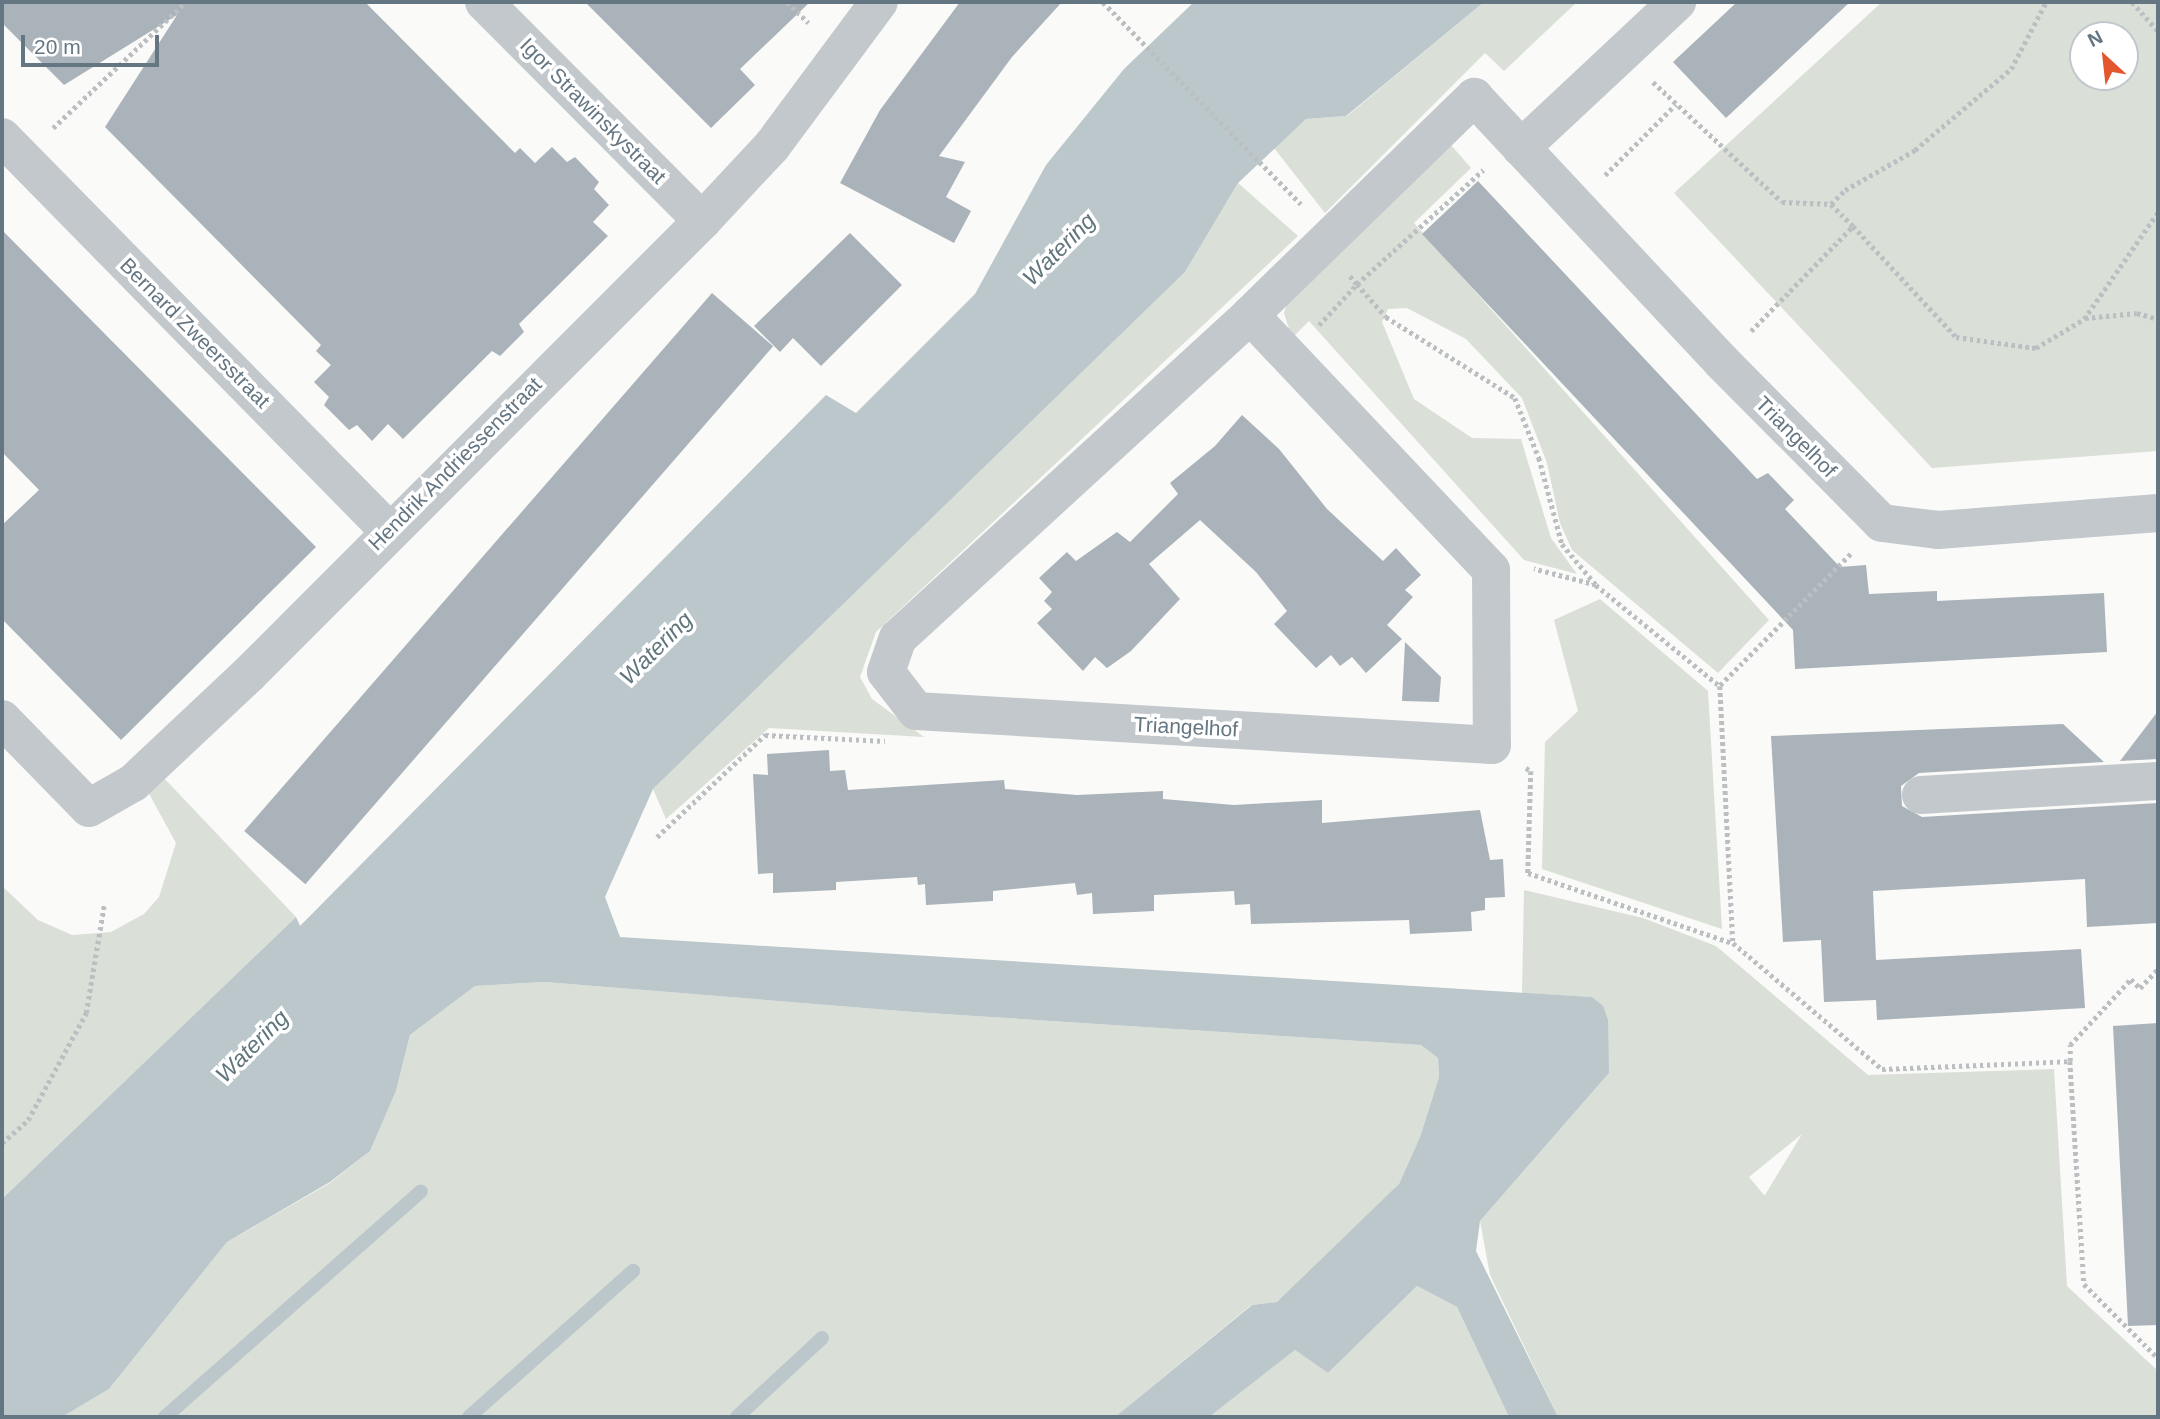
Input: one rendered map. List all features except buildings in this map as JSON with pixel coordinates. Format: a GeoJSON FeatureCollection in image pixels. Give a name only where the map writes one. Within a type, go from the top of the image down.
{"type":"FeatureCollection","features":[{"type":"Feature","properties":{"kind":"street","name":"Igor Strawinskystraat"},"geometry":{"type":"LineString","coordinates":[[484,2],[702,221]]}},
{"type":"Feature","properties":{"kind":"street","name":"Hendrik Andriessenstraat"},"geometry":{"type":"LineString","coordinates":[[2,719],[89,808],[133,783],[249,674],[388,530],[702,221],[772,146],[879,2]]}},
{"type":"Feature","properties":{"kind":"street"},"geometry":{"type":"LineString","coordinates":[[1518,145],[1677,2]]}},
{"type":"Feature","properties":{"kind":"street","name":"Triangelhof"},"geometry":{"type":"LineString","coordinates":[[1492,745],[916,711],[886,673],[898,638],[1250,315],[1474,97],[1573,206],[1721,361],[1882,523]]}},
{"type":"Feature","properties":{"kind":"street","name":"Bernard Zweersstraat"},"geometry":{"type":"LineString","coordinates":[[12,147],[388,530]]}},
{"type":"Feature","properties":{"kind":"street"},"geometry":{"type":"LineString","coordinates":[[1250,315],[1491,570],[1492,745]]}},
{"type":"Feature","properties":{"kind":"street"},"geometry":{"type":"LineString","coordinates":[[1882,523],[1938,530],[2158,513]]}},
{"type":"Feature","properties":{"kind":"street"},"geometry":{"type":"LineString","coordinates":[[1921,795],[2158,781]]}},
{"type":"Feature","properties":{"kind":"path"},"geometry":{"type":"LineString","coordinates":[[12,147],[186,2]]}},
{"type":"Feature","properties":{"kind":"path"},"geometry":{"type":"LineString","coordinates":[[1103,2],[1265,168],[1327,239],[1357,284],[1386,317],[1515,398],[1539,458],[1562,544],[1596,584],[1720,686],[1733,943]]}},
{"type":"Feature","properties":{"kind":"path"},"geometry":{"type":"LineString","coordinates":[[1831,204],[1845,190],[1915,150],[2011,69],[2046,2]]}},
{"type":"Feature","properties":{"kind":"path"},"geometry":{"type":"LineString","coordinates":[[2132,2],[2158,31]]}},
{"type":"Feature","properties":{"kind":"path"},"geometry":{"type":"LineString","coordinates":[[1623,53],[1782,202],[1831,204],[1956,337],[2036,348],[2084,318],[2158,212]]}},
{"type":"Feature","properties":{"kind":"path"},"geometry":{"type":"LineString","coordinates":[[1573,206],[1676,104]]}},
{"type":"Feature","properties":{"kind":"path"},"geometry":{"type":"LineString","coordinates":[[1289,356],[1357,284],[1518,145]]}},
{"type":"Feature","properties":{"kind":"path"},"geometry":{"type":"LineString","coordinates":[[1721,361],[1853,226]]}},
{"type":"Feature","properties":{"kind":"path"},"geometry":{"type":"LineString","coordinates":[[2084,318],[2137,313],[2158,319]]}},
{"type":"Feature","properties":{"kind":"path"},"geometry":{"type":"LineString","coordinates":[[1720,686],[1882,523]]}},
{"type":"Feature","properties":{"kind":"path"},"geometry":{"type":"LineString","coordinates":[[1491,570],[1535,569],[1596,584]]}},
{"type":"Feature","properties":{"kind":"path"},"geometry":{"type":"LineString","coordinates":[[657,837],[765,735],[927,743],[937,712]]}},
{"type":"Feature","properties":{"kind":"path"},"geometry":{"type":"LineString","coordinates":[[1492,745],[1531,771],[1528,873],[1733,943],[1882,1069],[2070,1061]]}},
{"type":"Feature","properties":{"kind":"path"},"geometry":{"type":"LineString","coordinates":[[2,1143],[28,1120],[86,1013],[104,906]]}},
{"type":"Feature","properties":{"kind":"path"},"geometry":{"type":"LineString","coordinates":[[2158,970],[2140,988],[2132,979],[2070,1045],[2084,1284],[2158,1358]]}},
{"type":"Feature","properties":{"kind":"shaded area"},"geometry":{"type":"Polygon","coordinates":[[[1484,2],[1577,2],[1504,71],[1485,53],[1325,213],[1274,148],[1306,119],[1347,116],[1484,2]]]}},
{"type":"Feature","properties":{"kind":"shaded area"},"geometry":{"type":"Polygon","coordinates":[[[1882,2],[2158,2],[2158,451],[1932,468],[1674,193],[1882,2]]]}},
{"type":"Feature","properties":{"kind":"shaded area"},"geometry":{"type":"Polygon","coordinates":[[[1451,145],[1471,168],[1414,223],[1769,620],[1718,673],[1572,550],[1560,523],[1547,463],[1522,398],[1466,339],[1407,308],[1388,309],[1382,322],[1414,399],[1472,438],[1521,439],[1551,538],[1577,574],[1524,560],[1309,321],[1292,338],[1284,313],[1289,296],[1451,145]]]}},
{"type":"Feature","properties":{"kind":"shaded area"},"geometry":{"type":"Polygon","coordinates":[[[1238,183],[1298,236],[876,632],[860,677],[872,699],[924,737],[769,728],[666,819],[653,789],[1185,272],[1238,183]]]}},
{"type":"Feature","properties":{"kind":"shaded area"},"geometry":{"type":"Polygon","coordinates":[[[1600,599],[1708,691],[1722,929],[1542,869],[1545,742],[1578,711],[1554,620],[1600,599]]]}},
{"type":"Feature","properties":{"kind":"shaded area"},"geometry":{"type":"Polygon","coordinates":[[[162,776],[296,917],[2,1199],[2,886],[38,920],[72,935],[111,932],[144,914],[159,897],[176,843],[147,790],[162,776]]]}},
{"type":"Feature","properties":{"kind":"shaded area"},"geometry":{"type":"Polygon","coordinates":[[[1524,890],[1643,918],[1716,946],[1868,1075],[2054,1069],[2067,1286],[2158,1371],[2158,1417],[1558,1417],[1490,1275],[1480,1221],[1609,1073],[1592,997],[1522,993],[1524,890]],[[1802,1134],[1749,1177],[1765,1195],[1802,1134]]]}},
{"type":"Feature","properties":{"kind":"shaded area"},"geometry":{"type":"Polygon","coordinates":[[[545,982],[913,1012],[1421,1045],[1438,1058],[1439,1077],[1420,1137],[1399,1184],[1358,1228],[1277,1302],[1251,1305],[1115,1417],[62,1417],[109,1389],[227,1242],[330,1183],[370,1151],[396,1091],[410,1035],[475,986],[545,982]]]}},
{"type":"Feature","properties":{"kind":"shaded area"},"geometry":{"type":"Polygon","coordinates":[[[1417,1286],[1457,1307],[1509,1417],[1209,1417],[1295,1350],[1328,1373],[1417,1286]]]}},
{"type":"Feature","properties":{"kind":"water","name":"Watering"},"geometry":{"type":"Polygon","coordinates":[[[1194,2],[1484,2],[1346,116],[1306,119],[1238,183],[1185,272],[653,789],[605,897],[620,937],[1592,997],[1603,1006],[1608,1020],[1609,1073],[1480,1221],[1476,1251],[1558,1417],[1509,1417],[1457,1307],[1417,1286],[1328,1373],[1295,1350],[1209,1417],[1115,1417],[1252,1305],[1277,1302],[1399,1184],[1420,1137],[1439,1077],[1438,1058],[1421,1045],[913,1012],[545,982],[475,986],[410,1035],[396,1091],[370,1151],[330,1182],[227,1242],[109,1389],[62,1417],[2,1417],[2,1199],[296,917],[300,926],[826,395],[856,413],[975,294],[1046,165],[1124,69],[1194,2]]]}},
{"type":"Feature","properties":{"kind":"waterway"},"geometry":{"type":"LineString","coordinates":[[165,1417],[421,1191]]}},
{"type":"Feature","properties":{"kind":"waterway"},"geometry":{"type":"LineString","coordinates":[[469,1417],[633,1271]]}},
{"type":"Feature","properties":{"kind":"waterway"},"geometry":{"type":"LineString","coordinates":[[737,1417],[822,1338]]}}]}
